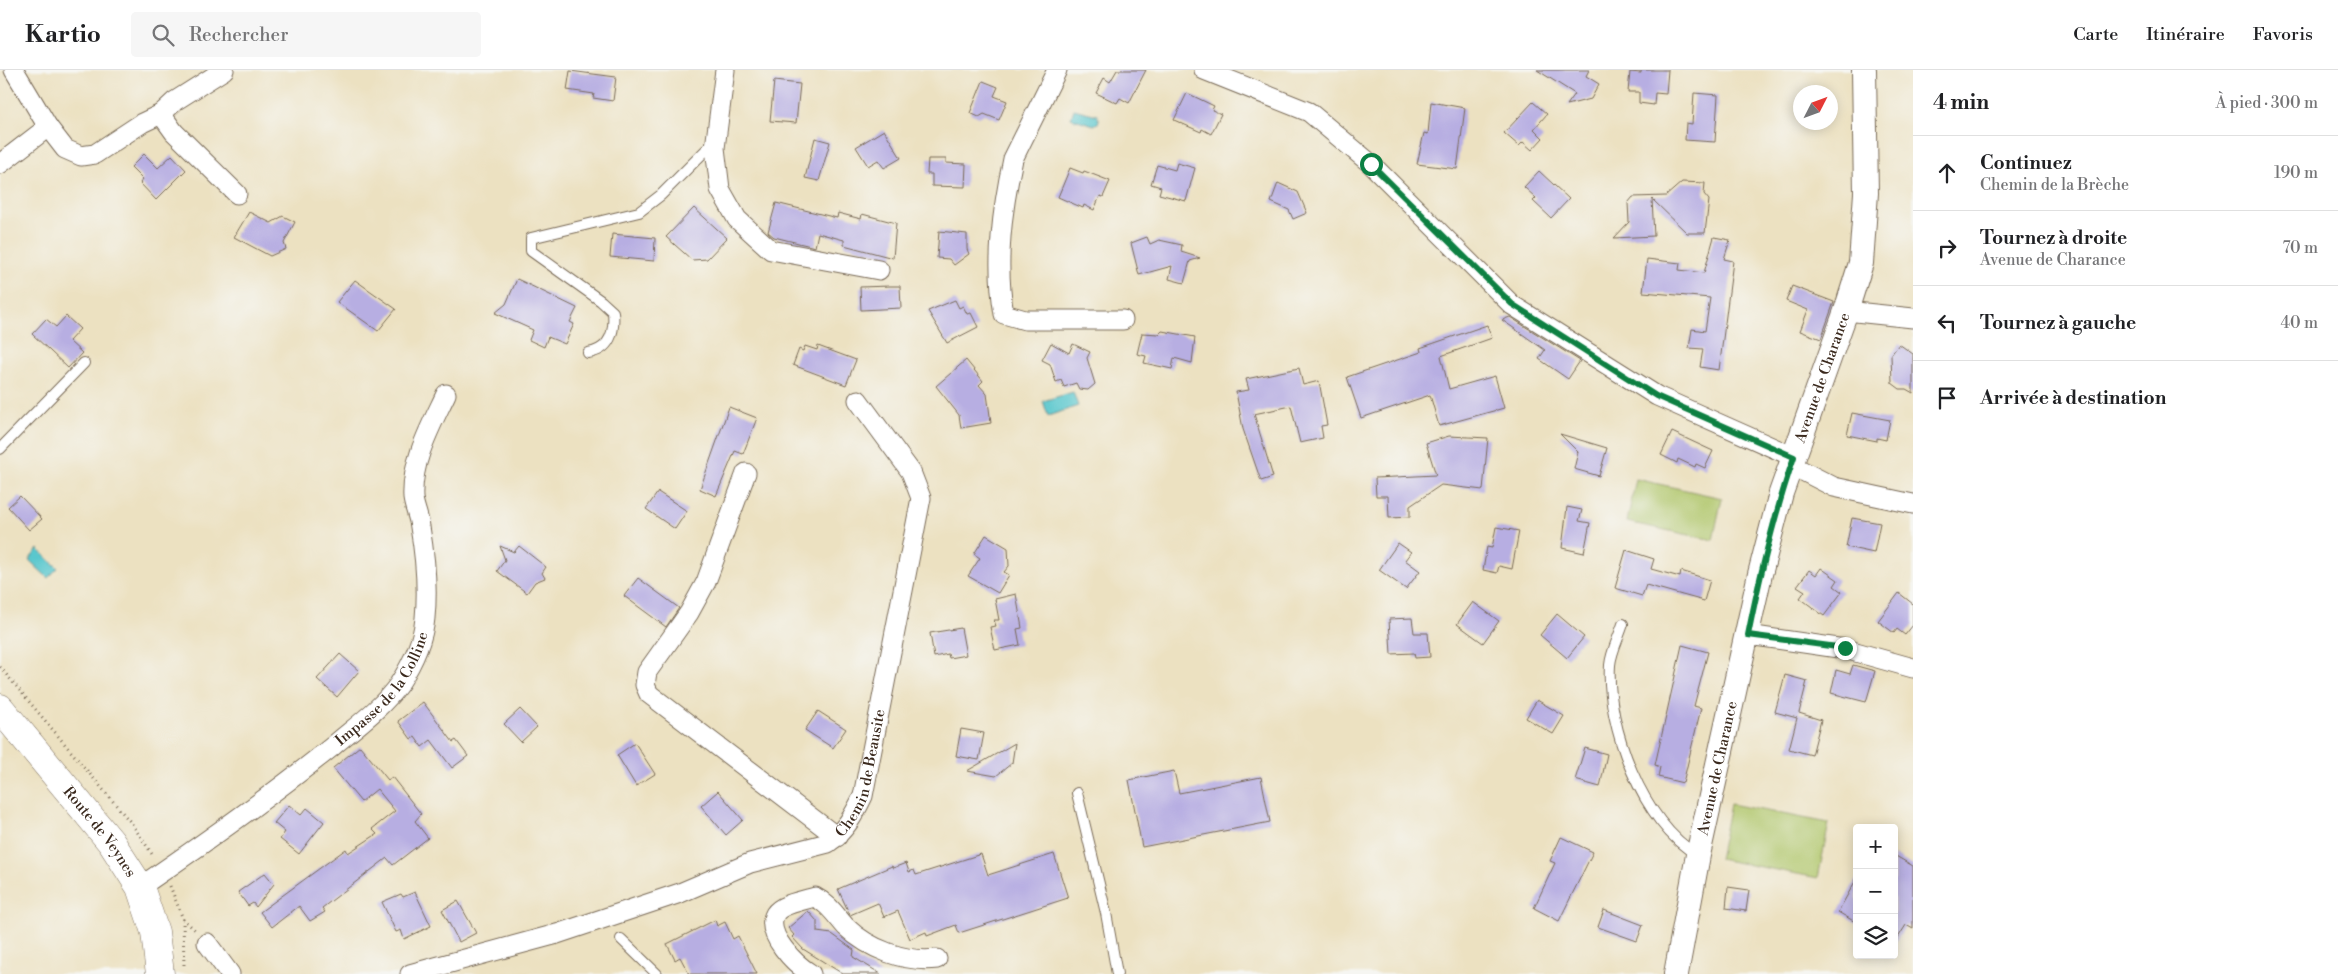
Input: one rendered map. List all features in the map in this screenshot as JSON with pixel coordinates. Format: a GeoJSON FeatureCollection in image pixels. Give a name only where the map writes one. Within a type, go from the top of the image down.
{"type":"FeatureCollection","features":[{"type":"Feature","properties":{"kind":"main road","name":"Route de Veynes"},"geometry":{"type":"LineString","coordinates":[[0,708],[111,842],[140,887],[154,932],[160,974]]}},
{"type":"Feature","properties":{"kind":"street"},"geometry":{"type":"LineString","coordinates":[[14,70],[48,127],[65,149],[82,156],[95,154],[142,123],[161,114],[175,101],[224,70]]}},
{"type":"Feature","properties":{"kind":"street"},"geometry":{"type":"LineString","coordinates":[[725,70],[716,140],[720,189],[737,219],[771,250],[879,270]]}},
{"type":"Feature","properties":{"kind":"street"},"geometry":{"type":"LineString","coordinates":[[1056,70],[1013,159],[1002,212],[1000,254],[1004,314],[1025,320],[1123,320]]}},
{"type":"Feature","properties":{"kind":"street"},"geometry":{"type":"LineString","coordinates":[[1204,70],[1309,112],[1371,164],[1512,304],[1656,396],[1793,461],[1834,487],[1913,504]]}},
{"type":"Feature","properties":{"kind":"street","name":"Avenue de Charance"},"geometry":{"type":"LineString","coordinates":[[1676,974],[1698,855],[1760,574],[1781,493],[1846,311],[1861,263],[1866,193],[1864,70]]}},
{"type":"Feature","properties":{"kind":"street"},"geometry":{"type":"LineString","coordinates":[[161,114],[174,132],[237,194]]}},
{"type":"Feature","properties":{"kind":"street"},"geometry":{"type":"LineString","coordinates":[[0,164],[48,127]]}},
{"type":"Feature","properties":{"kind":"street"},"geometry":{"type":"LineString","coordinates":[[1846,311],[1913,318]]}},
{"type":"Feature","properties":{"kind":"street","name":"Impasse de la Colline"},"geometry":{"type":"LineString","coordinates":[[140,887],[314,761],[366,719],[398,685],[418,650],[425,618],[425,566],[420,525],[413,498],[416,468],[428,432],[446,394]]}},
{"type":"Feature","properties":{"kind":"street","name":"Chemin de Beausite"},"geometry":{"type":"LineString","coordinates":[[410,974],[557,934],[680,893],[750,863],[828,843],[837,837],[852,819],[863,796],[921,498],[912,472],[858,400]]}},
{"type":"Feature","properties":{"kind":"street"},"geometry":{"type":"LineString","coordinates":[[746,474],[706,582],[689,614],[647,672],[645,685],[649,694],[837,837]]}},
{"type":"Feature","properties":{"kind":"street"},"geometry":{"type":"LineString","coordinates":[[1748,635],[1845,648],[1913,668]]}},
{"type":"Feature","properties":{"kind":"street"},"geometry":{"type":"LineString","coordinates":[[811,974],[798,966],[784,948],[773,929],[775,914],[780,909],[815,897],[827,904],[847,928],[884,950],[921,961],[937,959]]}},
{"type":"Feature","properties":{"kind":"street"},"geometry":{"type":"LineString","coordinates":[[207,943],[230,974]]}},
{"type":"Feature","properties":{"kind":"lane"},"geometry":{"type":"LineString","coordinates":[[588,353],[597,352],[610,341],[615,327],[613,312],[531,252],[531,238],[639,212],[661,194],[716,140]]}},
{"type":"Feature","properties":{"kind":"lane"},"geometry":{"type":"LineString","coordinates":[[0,449],[84,363]]}},
{"type":"Feature","properties":{"kind":"lane"},"geometry":{"type":"LineString","coordinates":[[1622,624],[1610,663],[1612,706],[1622,746],[1657,818],[1668,833],[1698,855]]}},
{"type":"Feature","properties":{"kind":"lane"},"geometry":{"type":"LineString","coordinates":[[1077,793],[1106,913],[1117,974]]}},
{"type":"Feature","properties":{"kind":"lane"},"geometry":{"type":"LineString","coordinates":[[621,939],[657,974]]}},
{"type":"Feature","properties":{"kind":"path"},"geometry":{"type":"LineString","coordinates":[[0,667],[132,824],[163,872],[183,919],[184,974]]}},
{"type":"Feature","properties":{"kind":"green space"},"geometry":{"type":"Polygon","coordinates":[[[1636,479],[1722,498],[1713,540],[1627,522],[1636,479]]]}},
{"type":"Feature","properties":{"kind":"green space"},"geometry":{"type":"Polygon","coordinates":[[[1730,804],[1829,823],[1818,878],[1719,859],[1730,804]]]}},
{"type":"Feature","properties":{"kind":"water"},"geometry":{"type":"Polygon","coordinates":[[[1074,109],[1097,115],[1098,123],[1094,125],[1071,118],[1074,109]]]}},
{"type":"Feature","properties":{"kind":"water"},"geometry":{"type":"Polygon","coordinates":[[[1073,392],[1078,406],[1048,416],[1043,401],[1073,392]]]}},
{"type":"Feature","properties":{"kind":"water"},"geometry":{"type":"Polygon","coordinates":[[[38,549],[58,568],[48,578],[29,560],[38,549]]]}},
{"type":"Feature","properties":{"kind":"building"},"geometry":{"type":"Polygon","coordinates":[[[1117,70],[1146,70],[1129,103],[1120,98],[1117,103],[1096,93],[1104,78],[1110,82],[1117,70]]]}},
{"type":"Feature","properties":{"kind":"building"},"geometry":{"type":"Polygon","coordinates":[[[1537,70],[1589,70],[1586,76],[1599,84],[1591,99],[1567,105],[1575,94],[1537,70]]]}},
{"type":"Feature","properties":{"kind":"building"},"geometry":{"type":"Polygon","coordinates":[[[1641,70],[1668,70],[1666,94],[1655,93],[1654,105],[1639,103],[1639,92],[1628,92],[1630,72],[1641,73],[1641,70]]]}},
{"type":"Feature","properties":{"kind":"building"},"geometry":{"type":"Polygon","coordinates":[[[570,71],[616,77],[613,101],[593,98],[594,94],[567,90],[570,71]]]}},
{"type":"Feature","properties":{"kind":"building"},"geometry":{"type":"Polygon","coordinates":[[[774,81],[800,84],[796,123],[770,121],[774,81]]]}},
{"type":"Feature","properties":{"kind":"building"},"geometry":{"type":"Polygon","coordinates":[[[983,81],[998,87],[994,96],[1007,101],[999,120],[984,114],[979,117],[970,113],[983,81]]]}},
{"type":"Feature","properties":{"kind":"building"},"geometry":{"type":"Polygon","coordinates":[[[1187,93],[1214,106],[1212,110],[1221,114],[1211,134],[1202,129],[1201,132],[1174,120],[1187,93]]]}},
{"type":"Feature","properties":{"kind":"building"},"geometry":{"type":"Polygon","coordinates":[[[1694,93],[1718,95],[1715,142],[1685,140],[1686,123],[1692,124],[1694,93]]]}},
{"type":"Feature","properties":{"kind":"building"},"geometry":{"type":"Polygon","coordinates":[[[1431,102],[1465,108],[1457,169],[1417,164],[1424,133],[1428,134],[1431,102]]]}},
{"type":"Feature","properties":{"kind":"building"},"geometry":{"type":"Polygon","coordinates":[[[1533,102],[1547,114],[1534,129],[1543,138],[1532,150],[1523,142],[1519,146],[1504,133],[1533,102]]]}},
{"type":"Feature","properties":{"kind":"building"},"geometry":{"type":"Polygon","coordinates":[[[884,130],[901,158],[884,168],[878,160],[868,166],[856,147],[884,130]]]}},
{"type":"Feature","properties":{"kind":"building"},"geometry":{"type":"Polygon","coordinates":[[[815,138],[830,142],[819,181],[805,178],[815,138]]]}},
{"type":"Feature","properties":{"kind":"building"},"geometry":{"type":"Polygon","coordinates":[[[144,154],[158,168],[172,155],[186,170],[156,200],[140,183],[143,179],[131,167],[144,154]]]}},
{"type":"Feature","properties":{"kind":"building"},"geometry":{"type":"Polygon","coordinates":[[[928,159],[946,159],[946,163],[966,164],[965,187],[932,186],[932,174],[927,174],[928,159]]]}},
{"type":"Feature","properties":{"kind":"building"},"geometry":{"type":"Polygon","coordinates":[[[1177,163],[1195,168],[1186,201],[1159,194],[1161,187],[1151,184],[1157,165],[1175,170],[1177,163]]]}},
{"type":"Feature","properties":{"kind":"building"},"geometry":{"type":"Polygon","coordinates":[[[1070,168],[1110,181],[1103,197],[1100,196],[1094,210],[1084,205],[1083,208],[1058,197],[1070,168]]]}},
{"type":"Feature","properties":{"kind":"building"},"geometry":{"type":"Polygon","coordinates":[[[1539,171],[1569,199],[1551,218],[1533,201],[1536,198],[1524,187],[1539,171]]]}},
{"type":"Feature","properties":{"kind":"building"},"geometry":{"type":"Polygon","coordinates":[[[1682,182],[1705,183],[1704,194],[1709,200],[1705,233],[1687,233],[1652,199],[1654,236],[1614,238],[1629,222],[1628,203],[1633,197],[1666,196],[1682,182]]]}},
{"type":"Feature","properties":{"kind":"building"},"geometry":{"type":"Polygon","coordinates":[[[1278,183],[1298,192],[1307,213],[1293,219],[1289,210],[1271,202],[1278,183]]]}},
{"type":"Feature","properties":{"kind":"building"},"geometry":{"type":"Polygon","coordinates":[[[776,203],[837,218],[838,213],[861,219],[862,214],[896,223],[893,258],[844,245],[844,240],[818,233],[815,247],[774,237],[768,232],[776,203]]]}},
{"type":"Feature","properties":{"kind":"building"},"geometry":{"type":"Polygon","coordinates":[[[694,208],[727,238],[707,259],[692,260],[666,237],[694,208]]]}},
{"type":"Feature","properties":{"kind":"building"},"geometry":{"type":"Polygon","coordinates":[[[249,212],[271,223],[283,216],[295,222],[284,243],[286,249],[270,256],[234,237],[249,212]]]}},
{"type":"Feature","properties":{"kind":"building"},"geometry":{"type":"Polygon","coordinates":[[[939,231],[967,234],[969,254],[954,265],[949,259],[937,258],[939,231]]]}},
{"type":"Feature","properties":{"kind":"building"},"geometry":{"type":"Polygon","coordinates":[[[612,234],[655,238],[654,261],[610,257],[612,234]]]}},
{"type":"Feature","properties":{"kind":"building"},"geometry":{"type":"Polygon","coordinates":[[[1147,237],[1150,244],[1159,240],[1182,245],[1181,252],[1200,258],[1190,261],[1184,283],[1169,279],[1172,266],[1139,275],[1131,243],[1147,237]]]}},
{"type":"Feature","properties":{"kind":"building"},"geometry":{"type":"Polygon","coordinates":[[[1714,237],[1730,240],[1724,259],[1733,261],[1719,370],[1700,367],[1703,349],[1689,348],[1692,329],[1705,331],[1710,298],[1643,292],[1647,259],[1680,263],[1679,270],[1704,273],[1714,237]]]}},
{"type":"Feature","properties":{"kind":"building"},"geometry":{"type":"Polygon","coordinates":[[[517,279],[577,308],[570,322],[574,324],[565,344],[548,337],[544,347],[529,340],[533,330],[495,313],[506,304],[517,279]]]}},
{"type":"Feature","properties":{"kind":"building"},"geometry":{"type":"Polygon","coordinates":[[[355,280],[396,309],[378,331],[337,302],[355,280]]]}},
{"type":"Feature","properties":{"kind":"building"},"geometry":{"type":"Polygon","coordinates":[[[900,286],[901,308],[861,310],[860,287],[900,286]]]}},
{"type":"Feature","properties":{"kind":"building"},"geometry":{"type":"Polygon","coordinates":[[[1792,286],[1834,302],[1821,339],[1800,331],[1808,310],[1786,301],[1792,286]]]}},
{"type":"Feature","properties":{"kind":"building"},"geometry":{"type":"Polygon","coordinates":[[[955,300],[959,308],[963,306],[967,314],[971,313],[978,327],[947,343],[928,311],[955,300]]]}},
{"type":"Feature","properties":{"kind":"building"},"geometry":{"type":"Polygon","coordinates":[[[66,316],[80,329],[69,341],[82,353],[68,368],[32,334],[46,319],[56,327],[66,316]]]}},
{"type":"Feature","properties":{"kind":"building"},"geometry":{"type":"Polygon","coordinates":[[[1510,317],[1580,361],[1568,379],[1539,359],[1545,350],[1502,320],[1510,317]]]}},
{"type":"Feature","properties":{"kind":"building"},"geometry":{"type":"Polygon","coordinates":[[[1487,325],[1492,338],[1441,356],[1449,389],[1495,376],[1504,408],[1439,426],[1430,395],[1361,418],[1347,377],[1421,352],[1420,348],[1487,325]]]}},
{"type":"Feature","properties":{"kind":"building"},"geometry":{"type":"Polygon","coordinates":[[[1162,331],[1195,337],[1192,363],[1174,358],[1172,369],[1144,363],[1146,356],[1137,354],[1142,333],[1159,334],[1162,331]]]}},
{"type":"Feature","properties":{"kind":"building"},"geometry":{"type":"Polygon","coordinates":[[[1051,343],[1069,353],[1073,344],[1090,352],[1087,358],[1095,384],[1088,390],[1079,389],[1076,383],[1064,387],[1061,380],[1056,382],[1050,364],[1042,360],[1051,343]]]}},
{"type":"Feature","properties":{"kind":"building"},"geometry":{"type":"Polygon","coordinates":[[[1899,344],[1913,354],[1913,393],[1906,389],[1900,389],[1892,383],[1891,355],[1899,344]]]}},
{"type":"Feature","properties":{"kind":"building"},"geometry":{"type":"Polygon","coordinates":[[[805,346],[817,350],[818,346],[856,360],[846,385],[793,365],[799,349],[803,351],[805,346]]]}},
{"type":"Feature","properties":{"kind":"building"},"geometry":{"type":"Polygon","coordinates":[[[966,360],[983,381],[979,385],[987,394],[991,423],[961,428],[959,415],[936,386],[966,360]]]}},
{"type":"Feature","properties":{"kind":"building"},"geometry":{"type":"Polygon","coordinates":[[[1299,368],[1303,385],[1319,381],[1327,425],[1321,426],[1323,438],[1300,443],[1291,406],[1254,414],[1273,477],[1261,481],[1243,429],[1236,392],[1249,390],[1246,379],[1299,368]]]}},
{"type":"Feature","properties":{"kind":"building"},"geometry":{"type":"Polygon","coordinates":[[[729,407],[757,418],[743,454],[735,451],[716,496],[700,489],[729,407]]]}},
{"type":"Feature","properties":{"kind":"building"},"geometry":{"type":"Polygon","coordinates":[[[1852,413],[1890,420],[1886,440],[1877,438],[1877,441],[1847,435],[1852,413]]]}},
{"type":"Feature","properties":{"kind":"building"},"geometry":{"type":"Polygon","coordinates":[[[1672,432],[1713,451],[1705,468],[1696,464],[1695,467],[1678,459],[1677,463],[1661,455],[1672,432]]]}},
{"type":"Feature","properties":{"kind":"building"},"geometry":{"type":"Polygon","coordinates":[[[1560,434],[1607,448],[1599,476],[1574,469],[1578,452],[1560,434]]]}},
{"type":"Feature","properties":{"kind":"building"},"geometry":{"type":"Polygon","coordinates":[[[1449,436],[1488,438],[1483,490],[1441,485],[1410,506],[1410,517],[1389,518],[1388,496],[1376,496],[1375,478],[1436,475],[1426,443],[1449,436]]]}},
{"type":"Feature","properties":{"kind":"building"},"geometry":{"type":"Polygon","coordinates":[[[658,492],[687,511],[675,529],[646,509],[658,492]]]}},
{"type":"Feature","properties":{"kind":"building"},"geometry":{"type":"Polygon","coordinates":[[[20,496],[42,519],[29,530],[8,507],[20,496]]]}},
{"type":"Feature","properties":{"kind":"building"},"geometry":{"type":"Polygon","coordinates":[[[1567,507],[1582,510],[1579,521],[1590,523],[1584,553],[1562,548],[1567,507]]]}},
{"type":"Feature","properties":{"kind":"building"},"geometry":{"type":"Polygon","coordinates":[[[1852,518],[1880,523],[1874,553],[1846,547],[1852,518]]]}},
{"type":"Feature","properties":{"kind":"building"},"geometry":{"type":"Polygon","coordinates":[[[1496,527],[1519,531],[1512,569],[1499,566],[1497,573],[1483,570],[1487,547],[1492,548],[1496,527]]]}},
{"type":"Feature","properties":{"kind":"building"},"geometry":{"type":"Polygon","coordinates":[[[986,535],[1008,548],[1009,566],[1004,572],[1009,575],[998,593],[968,576],[980,558],[974,554],[986,535]]]}},
{"type":"Feature","properties":{"kind":"building"},"geometry":{"type":"Polygon","coordinates":[[[1398,543],[1411,552],[1405,560],[1420,571],[1406,589],[1379,570],[1398,543]]]}},
{"type":"Feature","properties":{"kind":"building"},"geometry":{"type":"Polygon","coordinates":[[[500,546],[514,552],[519,546],[546,567],[542,573],[545,578],[535,582],[527,593],[497,571],[505,560],[500,546]]]}},
{"type":"Feature","properties":{"kind":"building"},"geometry":{"type":"Polygon","coordinates":[[[1626,550],[1654,559],[1651,569],[1680,577],[1681,571],[1710,580],[1704,601],[1646,585],[1642,596],[1615,588],[1626,550]]]}},
{"type":"Feature","properties":{"kind":"building"},"geometry":{"type":"Polygon","coordinates":[[[1821,568],[1838,580],[1834,586],[1842,592],[1824,616],[1800,598],[1805,591],[1797,586],[1809,570],[1816,575],[1821,568]]]}},
{"type":"Feature","properties":{"kind":"building"},"geometry":{"type":"Polygon","coordinates":[[[638,578],[679,608],[666,627],[624,596],[638,578]]]}},
{"type":"Feature","properties":{"kind":"building"},"geometry":{"type":"Polygon","coordinates":[[[1899,593],[1913,604],[1913,625],[1905,635],[1897,629],[1894,633],[1878,621],[1899,593]]]}},
{"type":"Feature","properties":{"kind":"building"},"geometry":{"type":"Polygon","coordinates":[[[1016,594],[1022,628],[1017,629],[1020,645],[995,650],[990,627],[996,626],[994,620],[999,620],[995,599],[1016,594]]]}},
{"type":"Feature","properties":{"kind":"building"},"geometry":{"type":"Polygon","coordinates":[[[1473,602],[1499,621],[1483,643],[1457,624],[1473,602]]]}},
{"type":"Feature","properties":{"kind":"building"},"geometry":{"type":"Polygon","coordinates":[[[1557,614],[1584,637],[1567,658],[1540,635],[1557,614]]]}},
{"type":"Feature","properties":{"kind":"building"},"geometry":{"type":"Polygon","coordinates":[[[1412,618],[1414,633],[1428,633],[1430,657],[1415,658],[1414,653],[1391,654],[1389,619],[1412,618]]]}},
{"type":"Feature","properties":{"kind":"building"},"geometry":{"type":"Polygon","coordinates":[[[961,628],[966,655],[949,658],[948,654],[934,657],[930,633],[961,628]]]}},
{"type":"Feature","properties":{"kind":"building"},"geometry":{"type":"Polygon","coordinates":[[[1682,645],[1708,652],[1694,706],[1701,708],[1683,783],[1658,777],[1660,767],[1655,765],[1682,645]]]}},
{"type":"Feature","properties":{"kind":"building"},"geometry":{"type":"Polygon","coordinates":[[[340,654],[359,671],[337,697],[317,679],[340,654]]]}},
{"type":"Feature","properties":{"kind":"building"},"geometry":{"type":"Polygon","coordinates":[[[1853,665],[1875,671],[1866,702],[1831,693],[1836,670],[1850,674],[1853,665]]]}},
{"type":"Feature","properties":{"kind":"building"},"geometry":{"type":"Polygon","coordinates":[[[1785,675],[1807,681],[1799,713],[1821,720],[1812,755],[1789,749],[1797,718],[1775,712],[1785,675]]]}},
{"type":"Feature","properties":{"kind":"building"},"geometry":{"type":"Polygon","coordinates":[[[1537,700],[1564,716],[1553,734],[1526,718],[1537,700]]]}},
{"type":"Feature","properties":{"kind":"building"},"geometry":{"type":"Polygon","coordinates":[[[423,702],[453,742],[456,740],[468,756],[452,768],[431,740],[422,747],[415,737],[411,739],[398,721],[423,702]]]}},
{"type":"Feature","properties":{"kind":"building"},"geometry":{"type":"Polygon","coordinates":[[[520,709],[537,727],[521,742],[504,724],[520,709]]]}},
{"type":"Feature","properties":{"kind":"building"},"geometry":{"type":"Polygon","coordinates":[[[818,711],[846,729],[833,748],[805,730],[818,711]]]}},
{"type":"Feature","properties":{"kind":"building"},"geometry":{"type":"Polygon","coordinates":[[[961,729],[984,733],[979,760],[956,756],[961,729]]]}},
{"type":"Feature","properties":{"kind":"building"},"geometry":{"type":"Polygon","coordinates":[[[635,743],[655,774],[636,786],[617,755],[635,743]]]}},
{"type":"Feature","properties":{"kind":"building"},"geometry":{"type":"Polygon","coordinates":[[[1015,743],[1012,763],[996,776],[967,771],[1015,743]]]}},
{"type":"Feature","properties":{"kind":"building"},"geometry":{"type":"Polygon","coordinates":[[[360,746],[388,780],[392,777],[421,814],[415,821],[428,838],[393,865],[387,858],[322,908],[325,912],[310,921],[299,906],[272,927],[260,912],[346,849],[348,853],[377,834],[372,829],[395,811],[377,789],[361,802],[333,768],[360,746]]]}},
{"type":"Feature","properties":{"kind":"building"},"geometry":{"type":"Polygon","coordinates":[[[1585,748],[1607,754],[1600,787],[1575,780],[1585,748]]]}},
{"type":"Feature","properties":{"kind":"building"},"geometry":{"type":"Polygon","coordinates":[[[1174,771],[1179,793],[1261,777],[1270,822],[1142,847],[1129,780],[1174,771]]]}},
{"type":"Feature","properties":{"kind":"building"},"geometry":{"type":"Polygon","coordinates":[[[718,791],[743,820],[726,835],[701,806],[718,791]]]}},
{"type":"Feature","properties":{"kind":"building"},"geometry":{"type":"Polygon","coordinates":[[[289,805],[301,815],[307,808],[324,822],[299,854],[280,839],[285,832],[274,823],[289,805]]]}},
{"type":"Feature","properties":{"kind":"building"},"geometry":{"type":"Polygon","coordinates":[[[1561,837],[1593,852],[1559,921],[1534,908],[1555,863],[1550,861],[1561,837]]]}},
{"type":"Feature","properties":{"kind":"building"},"geometry":{"type":"Polygon","coordinates":[[[981,854],[988,875],[1054,854],[1068,898],[959,933],[956,925],[927,936],[926,932],[910,939],[898,911],[884,917],[878,903],[850,915],[838,889],[892,866],[893,868],[906,863],[909,872],[914,870],[916,875],[981,854]]]}},
{"type":"Feature","properties":{"kind":"building"},"geometry":{"type":"Polygon","coordinates":[[[1898,857],[1913,866],[1913,929],[1906,925],[1898,938],[1898,857]]]}},
{"type":"Feature","properties":{"kind":"building"},"geometry":{"type":"Polygon","coordinates":[[[265,873],[274,884],[256,907],[253,903],[248,906],[238,892],[265,873]]]}},
{"type":"Feature","properties":{"kind":"building"},"geometry":{"type":"Polygon","coordinates":[[[1853,885],[1853,921],[1838,912],[1853,885]]]}},
{"type":"Feature","properties":{"kind":"building"},"geometry":{"type":"Polygon","coordinates":[[[1728,887],[1749,890],[1746,911],[1726,908],[1728,887]]]}},
{"type":"Feature","properties":{"kind":"building"},"geometry":{"type":"Polygon","coordinates":[[[415,892],[431,926],[404,939],[401,930],[396,932],[382,902],[401,894],[403,897],[415,892]]]}},
{"type":"Feature","properties":{"kind":"building"},"geometry":{"type":"Polygon","coordinates":[[[458,901],[476,933],[459,942],[442,910],[458,901]]]}},
{"type":"Feature","properties":{"kind":"building"},"geometry":{"type":"Polygon","coordinates":[[[1604,910],[1643,925],[1637,941],[1598,927],[1604,910]]]}},
{"type":"Feature","properties":{"kind":"building"},"geometry":{"type":"Polygon","coordinates":[[[808,911],[817,921],[817,932],[832,934],[854,950],[853,957],[881,974],[843,974],[803,949],[792,937],[794,935],[788,928],[808,911]]]}},
{"type":"Feature","properties":{"kind":"building"},"geometry":{"type":"Polygon","coordinates":[[[715,920],[717,926],[725,922],[733,939],[738,936],[757,974],[689,974],[680,957],[675,960],[667,944],[715,920]]]}},
{"type":"Feature","properties":{"kind":"route"},"geometry":{"type":"LineString","coordinates":[[1371,164],[1512,304],[1656,396],[1794,457],[1781,493],[1760,574],[1748,635],[1845,648]]}}]}
